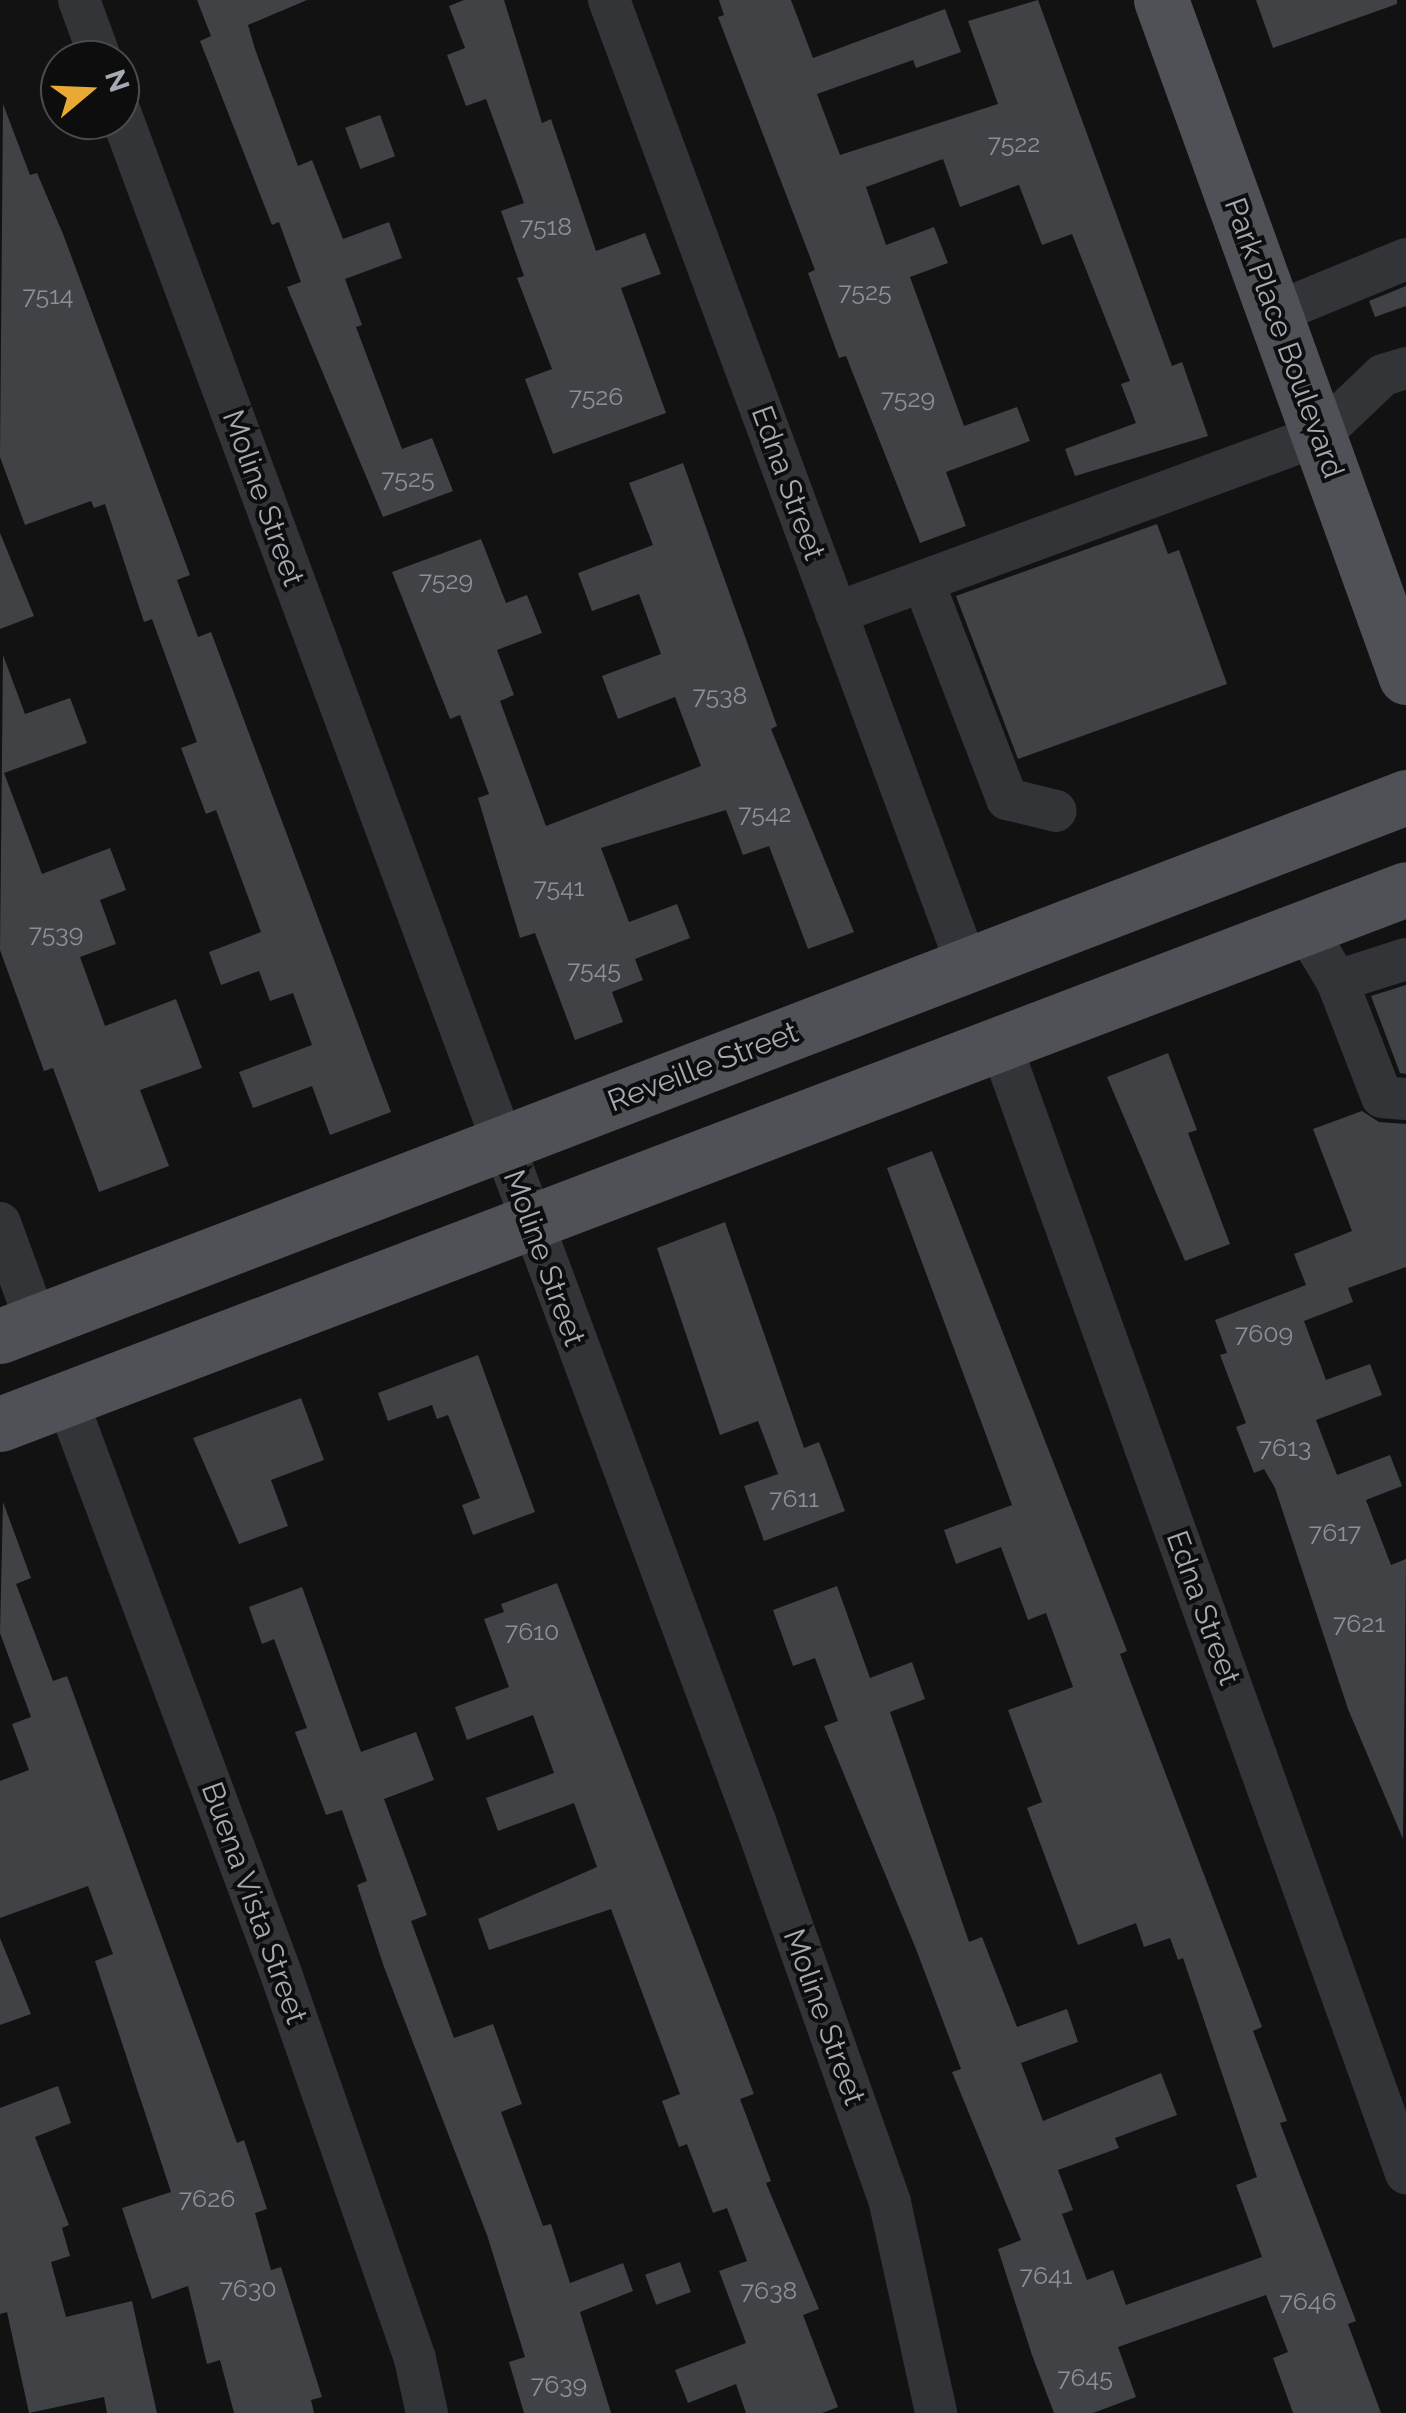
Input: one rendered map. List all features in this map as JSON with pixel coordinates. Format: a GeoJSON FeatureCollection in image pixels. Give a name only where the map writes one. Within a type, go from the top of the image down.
{"type":"FeatureCollection","features":[{"type":"Feature","properties":{"kind":"main road","name":"Park Place Boulevard"},"geometry":{"type":"LineString","coordinates":[[1161,0],[1402,653]]}},
{"type":"Feature","properties":{"kind":"main road","name":"Reveille Street"},"geometry":{"type":"LineString","coordinates":[[18,1329],[1406,797]]}},
{"type":"Feature","properties":{"kind":"main road"},"geometry":{"type":"LineString","coordinates":[[0,1424],[528,1218],[1406,889]]}},
{"type":"Feature","properties":{"kind":"street"},"geometry":{"type":"LineString","coordinates":[[79,0],[94,40]]}},
{"type":"Feature","properties":{"kind":"street","name":"Edna Street"},"geometry":{"type":"LineString","coordinates":[[609,0],[967,965]]}},
{"type":"Feature","properties":{"kind":"street","name":"Moline Street"},"geometry":{"type":"LineString","coordinates":[[130,140],[890,2204],[936,2413]]}},
{"type":"Feature","properties":{"kind":"street"},"geometry":{"type":"LineString","coordinates":[[1275,313],[1406,259]]}},
{"type":"Feature","properties":{"kind":"street"},"geometry":{"type":"LineString","coordinates":[[836,613],[1320,435],[1383,375],[1406,368]]}},
{"type":"Feature","properties":{"kind":"street"},"geometry":{"type":"LineString","coordinates":[[923,581],[1007,799],[1056,812]]}},
{"type":"Feature","properties":{"kind":"street"},"geometry":{"type":"LineString","coordinates":[[1305,928],[1337,981],[1382,1097],[1406,1100]]}},
{"type":"Feature","properties":{"kind":"street"},"geometry":{"type":"LineString","coordinates":[[1337,981],[1406,959]]}},
{"type":"Feature","properties":{"kind":"street","name":"Edna Street"},"geometry":{"type":"LineString","coordinates":[[1000,1043],[1406,2173]]}},
{"type":"Feature","properties":{"kind":"street"},"geometry":{"type":"LineString","coordinates":[[0,1223],[18,1329]]}},
{"type":"Feature","properties":{"kind":"street","name":"Buena Vista Street"},"geometry":{"type":"LineString","coordinates":[[66,1398],[279,1968],[415,2359],[426,2413]]}},
{"type":"Feature","properties":{"kind":"building"},"geometry":{"type":"Polygon","coordinates":[[[197,0],[307,0],[248,25],[255,49],[298,166],[312,160],[343,239],[389,222],[402,258],[345,279],[362,325],[356,327],[402,449],[432,438],[453,491],[383,517],[287,287],[301,282],[279,222],[272,225],[200,41],[211,36],[197,0]]]}},
{"type":"Feature","properties":{"kind":"building"},"geometry":{"type":"Polygon","coordinates":[[[464,0],[504,0],[542,123],[551,119],[596,251],[645,233],[661,274],[621,288],[666,413],[553,454],[525,379],[552,369],[517,278],[524,276],[501,211],[524,203],[486,99],[466,106],[447,55],[465,48],[449,6],[464,0]]]}},
{"type":"Feature","properties":{"kind":"building"},"geometry":{"type":"Polygon","coordinates":[[[719,0],[791,0],[813,58],[945,9],[961,52],[916,68],[913,60],[817,94],[840,155],[998,104],[968,21],[1038,0],[1172,366],[1182,362],[1208,436],[1075,476],[1065,449],[1136,423],[1121,384],[1130,381],[1072,234],[1042,245],[1019,185],[960,207],[943,159],[866,187],[886,245],[934,227],[948,263],[910,277],[964,426],[1017,407],[1030,441],[946,472],[966,526],[920,543],[846,356],[839,358],[808,273],[815,270],[718,17],[724,15],[719,0]]]}},
{"type":"Feature","properties":{"kind":"building"},"geometry":{"type":"Polygon","coordinates":[[[1256,0],[1397,0],[1397,4],[1273,48],[1256,0]]]}},
{"type":"Feature","properties":{"kind":"building"},"geometry":{"type":"Polygon","coordinates":[[[3,104],[30,175],[37,173],[63,234],[190,575],[177,580],[198,637],[211,632],[391,1112],[330,1135],[312,1086],[253,1108],[239,1072],[312,1045],[293,993],[270,1001],[259,971],[221,985],[209,952],[261,932],[216,810],[206,814],[181,748],[197,742],[152,619],[144,622],[105,504],[94,508],[91,501],[25,525],[0,457],[3,104]]]}},
{"type":"Feature","properties":{"kind":"building"},"geometry":{"type":"Polygon","coordinates":[[[380,115],[395,156],[360,169],[345,128],[380,115]]]}},
{"type":"Feature","properties":{"kind":"building"},"geometry":{"type":"Polygon","coordinates":[[[1406,286],[1406,306],[1375,317],[1369,301],[1406,286]]]}},
{"type":"Feature","properties":{"kind":"building"},"geometry":{"type":"Polygon","coordinates":[[[683,463],[777,726],[771,729],[854,932],[808,949],[769,846],[743,855],[726,810],[601,848],[629,922],[677,904],[690,938],[635,959],[643,980],[612,992],[623,1022],[575,1040],[535,933],[520,938],[478,798],[489,794],[460,715],[450,719],[392,572],[481,539],[506,603],[527,595],[542,633],[497,650],[514,695],[500,701],[546,826],[701,766],[675,697],[618,719],[602,676],[661,654],[639,594],[592,611],[578,573],[653,545],[629,483],[683,463]]]}},
{"type":"Feature","properties":{"kind":"building"},"geometry":{"type":"Polygon","coordinates":[[[1157,524],[1168,554],[1179,550],[1227,684],[1018,759],[956,596],[1157,524]]]}},
{"type":"Feature","properties":{"kind":"building"},"geometry":{"type":"Polygon","coordinates":[[[0,533],[34,616],[0,629],[0,533]]]}},
{"type":"Feature","properties":{"kind":"building"},"geometry":{"type":"Polygon","coordinates":[[[3,655],[25,714],[70,698],[87,743],[4,773],[42,874],[110,848],[126,890],[100,900],[116,944],[80,957],[105,1026],[176,999],[202,1068],[140,1090],[169,1166],[99,1192],[53,1068],[44,1071],[0,950],[3,655]]]}},
{"type":"Feature","properties":{"kind":"building"},"geometry":{"type":"Polygon","coordinates":[[[1406,985],[1406,1074],[1400,1073],[1371,996],[1406,985]]]}},
{"type":"Feature","properties":{"kind":"building"},"geometry":{"type":"Polygon","coordinates":[[[1168,1053],[1197,1130],[1188,1133],[1230,1244],[1185,1261],[1107,1077],[1168,1053]]]}},
{"type":"Feature","properties":{"kind":"building"},"geometry":{"type":"Polygon","coordinates":[[[1362,1111],[1379,1122],[1406,1124],[1406,1267],[1348,1288],[1353,1302],[1304,1321],[1326,1380],[1370,1364],[1382,1395],[1316,1420],[1337,1475],[1390,1455],[1402,1486],[1366,1500],[1391,1565],[1406,1559],[1403,1839],[1348,1709],[1275,1488],[1264,1469],[1254,1473],[1236,1427],[1246,1423],[1220,1355],[1227,1353],[1215,1320],[1306,1285],[1294,1254],[1352,1231],[1313,1129],[1362,1111]]]}},
{"type":"Feature","properties":{"kind":"building"},"geometry":{"type":"Polygon","coordinates":[[[932,1151],[1127,1651],[1120,1654],[1262,2027],[1253,2031],[1287,2121],[1280,2123],[1356,2321],[1348,2324],[1381,2413],[1293,2413],[1273,2358],[1288,2352],[1266,2295],[1118,2347],[1136,2397],[1093,2413],[1054,2413],[1032,2355],[998,2249],[1021,2240],[952,2072],[961,2069],[916,1949],[824,1726],[838,1721],[815,1658],[793,1666],[773,1610],[837,1586],[870,1678],[912,1662],[925,1699],[890,1712],[969,1942],[982,1937],[1017,2027],[1067,2009],[1078,2042],[1021,2063],[1043,2121],[1161,2073],[1177,2115],[1115,2138],[1119,2148],[1058,2170],[1073,2210],[1062,2214],[1087,2280],[1113,2270],[1126,2305],[1262,2257],[1236,2185],[1257,2177],[1183,1958],[1178,1960],[1170,1938],[1144,1947],[1136,1923],[1078,1945],[1027,1808],[1042,1802],[1008,1710],[1073,1687],[1046,1613],[1028,1620],[1001,1547],[956,1564],[944,1530],[1012,1505],[887,1168],[932,1151]]]}},
{"type":"Feature","properties":{"kind":"building"},"geometry":{"type":"Polygon","coordinates":[[[725,1222],[804,1448],[819,1442],[845,1511],[764,1541],[744,1486],[778,1474],[758,1421],[720,1435],[657,1248],[725,1222]]]}},
{"type":"Feature","properties":{"kind":"building"},"geometry":{"type":"Polygon","coordinates":[[[478,1355],[535,1512],[473,1535],[462,1505],[480,1498],[448,1415],[437,1419],[432,1405],[388,1421],[378,1393],[478,1355]]]}},
{"type":"Feature","properties":{"kind":"building"},"geometry":{"type":"Polygon","coordinates":[[[301,1398],[324,1460],[271,1480],[288,1526],[239,1544],[193,1438],[301,1398]]]}},
{"type":"Feature","properties":{"kind":"building"},"geometry":{"type":"Polygon","coordinates":[[[3,1502],[31,1578],[16,1584],[53,1681],[67,1676],[237,2143],[244,2140],[267,2209],[255,2213],[271,2270],[281,2267],[322,2397],[311,2400],[314,2413],[234,2413],[220,2360],[207,2364],[188,2286],[152,2299],[122,2208],[171,2192],[95,1961],[113,1954],[88,1886],[0,1918],[0,1781],[29,1770],[12,1724],[31,1717],[0,1633],[3,1502]]]}},
{"type":"Feature","properties":{"kind":"building"},"geometry":{"type":"Polygon","coordinates":[[[557,1583],[754,2094],[740,2099],[771,2181],[766,2183],[819,2309],[803,2315],[838,2407],[822,2413],[746,2413],[736,2384],[688,2403],[675,2370],[746,2343],[719,2271],[747,2261],[727,2208],[713,2213],[687,2144],[679,2147],[662,2101],[680,2094],[611,1909],[489,1950],[478,1919],[597,1867],[574,1803],[498,1831],[486,1798],[554,1773],[533,1715],[467,1740],[455,1707],[509,1687],[484,1619],[504,1612],[501,1604],[557,1583]]]}},
{"type":"Feature","properties":{"kind":"building"},"geometry":{"type":"Polygon","coordinates":[[[302,1587],[361,1752],[416,1732],[434,1780],[384,1799],[427,1915],[411,1921],[454,2038],[493,2024],[522,2104],[501,2112],[543,2226],[551,2224],[570,2283],[623,2263],[633,2291],[580,2312],[611,2413],[524,2413],[509,2362],[525,2357],[487,2235],[384,1967],[357,1885],[367,1881],[342,1810],[326,1815],[295,1732],[307,1728],[274,1639],[262,1644],[249,1607],[302,1587]]]}},
{"type":"Feature","properties":{"kind":"building"},"geometry":{"type":"Polygon","coordinates":[[[0,1938],[31,2014],[0,2025],[0,1938]]]}},
{"type":"Feature","properties":{"kind":"building"},"geometry":{"type":"Polygon","coordinates":[[[58,2086],[71,2123],[35,2137],[69,2225],[62,2228],[70,2256],[51,2262],[66,2317],[132,2301],[157,2413],[107,2413],[104,2397],[29,2413],[7,2312],[0,2314],[0,2108],[58,2086]]]}},
{"type":"Feature","properties":{"kind":"building"},"geometry":{"type":"Polygon","coordinates":[[[680,2262],[691,2292],[656,2305],[645,2275],[680,2262]]]}}]}
